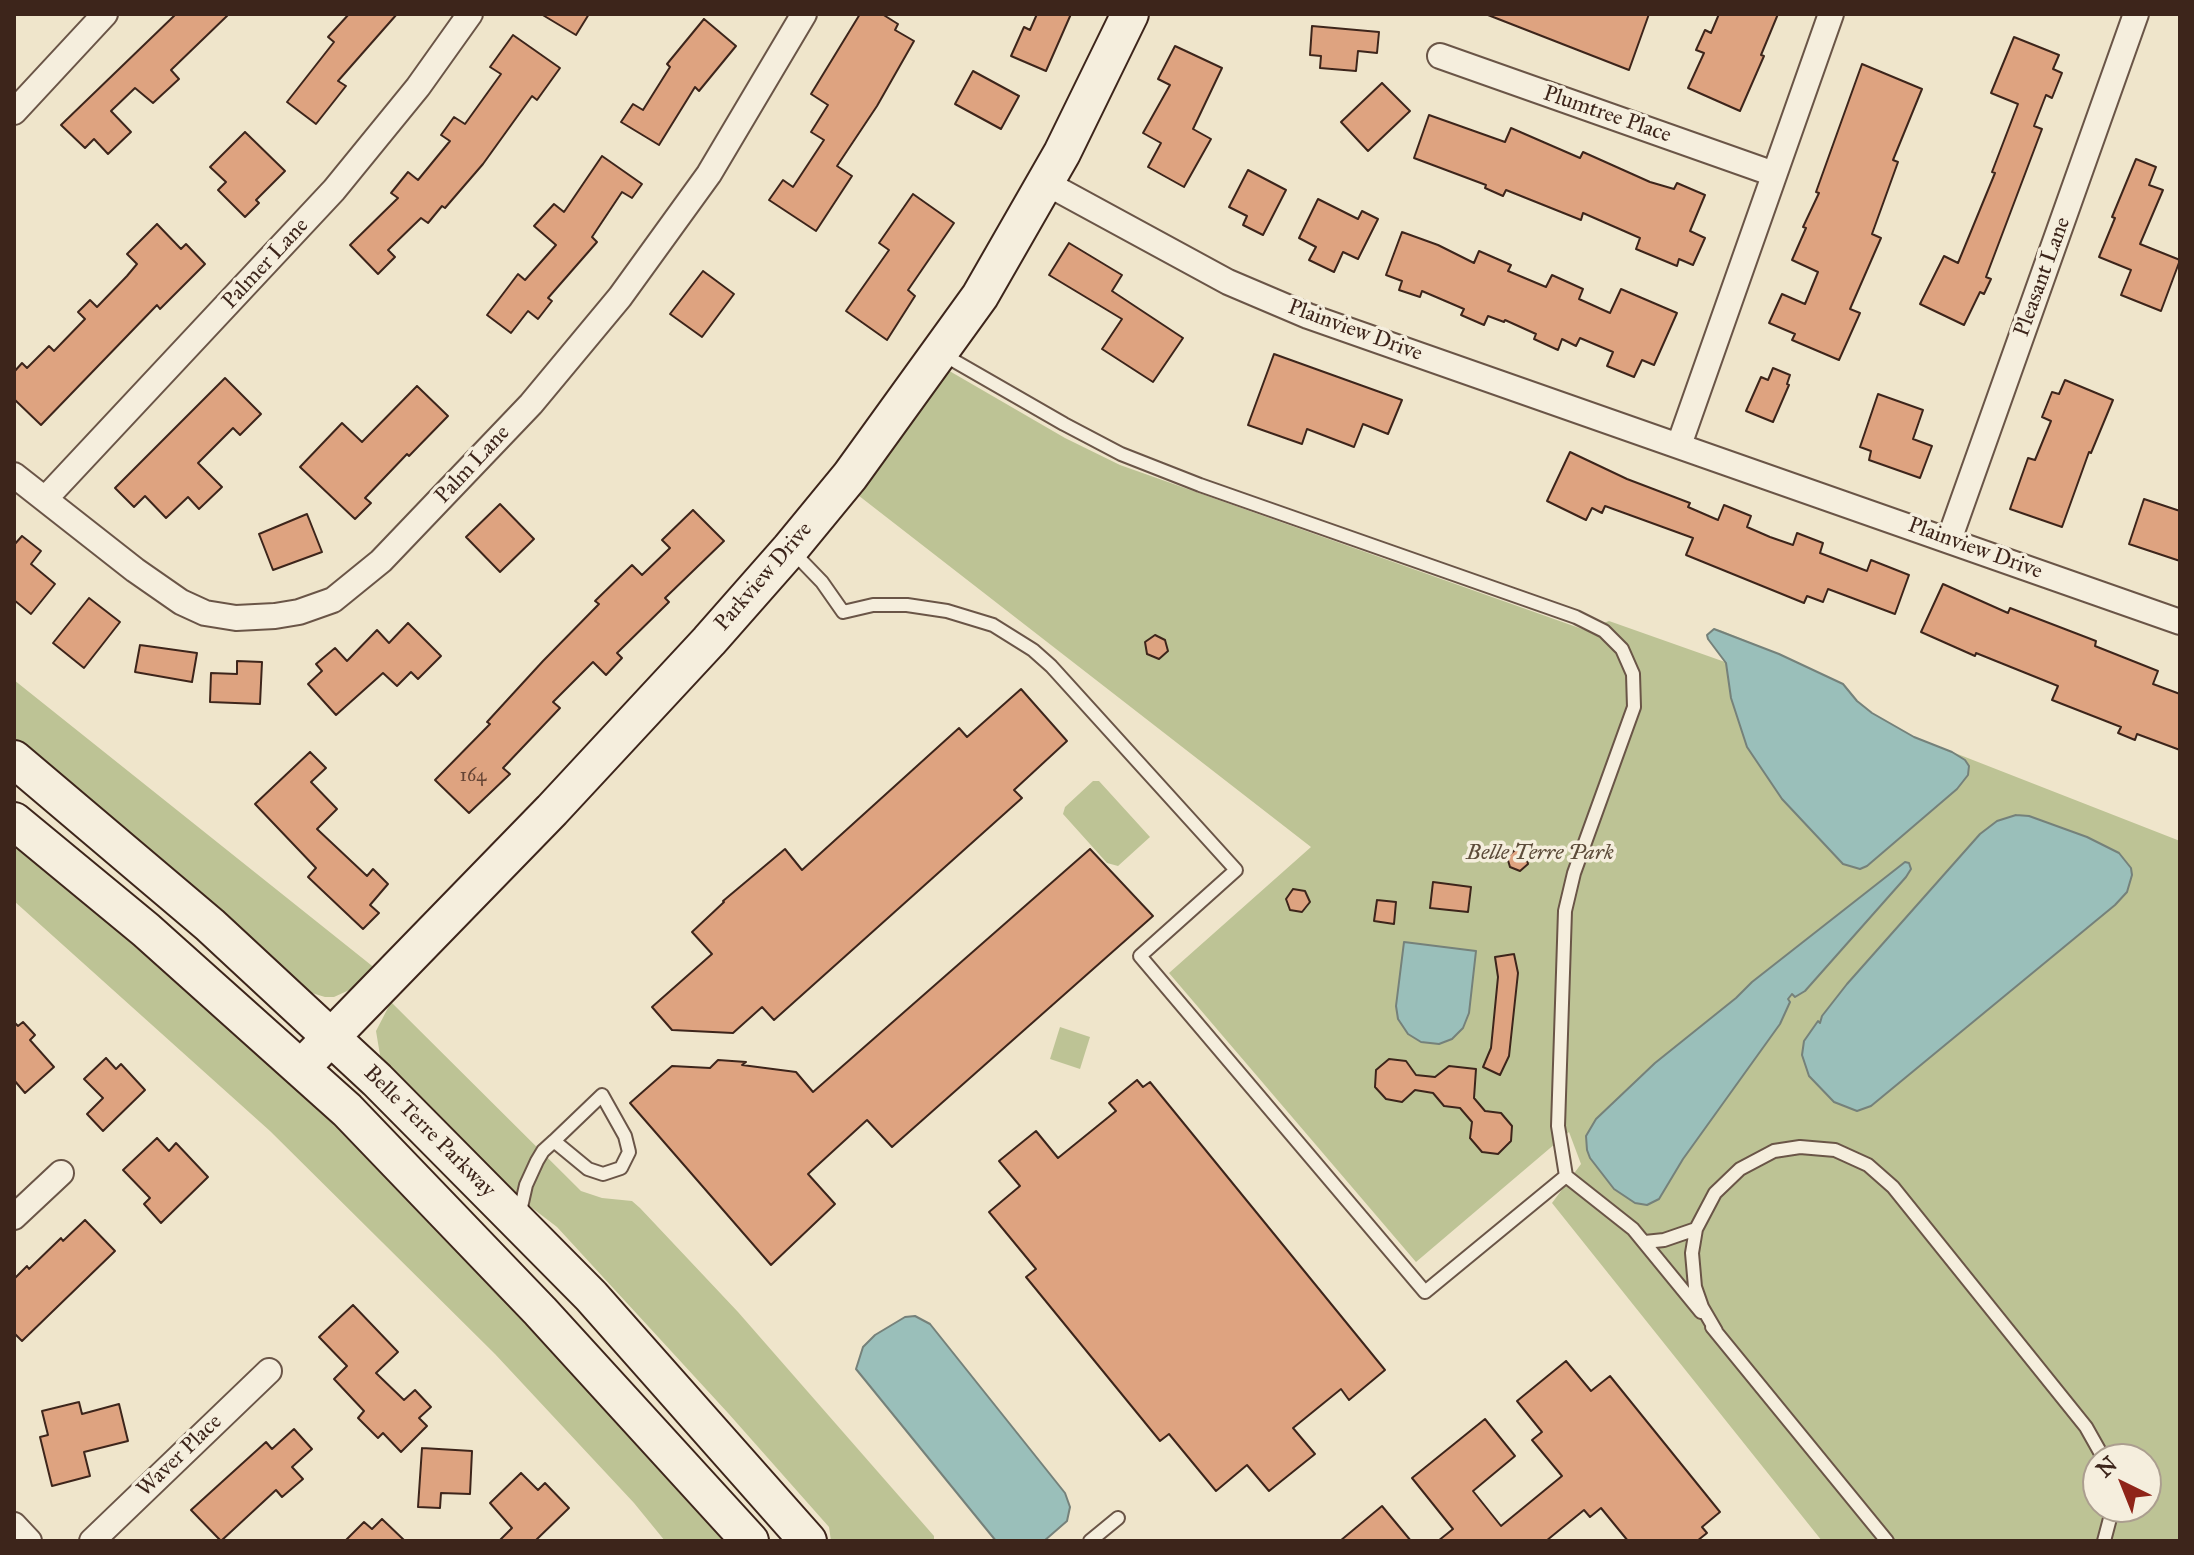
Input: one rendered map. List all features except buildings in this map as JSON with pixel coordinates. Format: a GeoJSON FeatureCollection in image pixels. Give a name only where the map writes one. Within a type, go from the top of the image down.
{"type":"FeatureCollection","features":[{"type":"Feature","properties":{"kind":"main road","name":"Parkview Drive"},"geometry":{"type":"LineString","coordinates":[[302,1067],[552,810],[790,549],[850,476],[980,296],[1046,183],[1130,14]]}},
{"type":"Feature","properties":{"kind":"main road","name":"Belle Terre Parkway"},"geometry":{"type":"LineString","coordinates":[[14,759],[210,925],[332,1037],[518,1222],[633,1342],[808,1541]]}},
{"type":"Feature","properties":{"kind":"main road","name":"Belle Terre Parkway"},"geometry":{"type":"LineString","coordinates":[[14,821],[146,930],[347,1110],[540,1311],[750,1541]]}},
{"type":"Feature","properties":{"kind":"street"},"geometry":{"type":"LineString","coordinates":[[14,112],[105,14]]}},
{"type":"Feature","properties":{"kind":"street","name":"Palmer Lane"},"geometry":{"type":"LineString","coordinates":[[45,499],[334,190],[410,97],[470,14]]}},
{"type":"Feature","properties":{"kind":"street","name":"Palm Lane"},"geometry":{"type":"LineString","coordinates":[[14,475],[143,576],[181,602],[205,613],[236,618],[275,616],[317,607],[340,595],[391,551],[531,404],[620,297],[709,174],[804,14]]}},
{"type":"Feature","properties":{"kind":"street"},"geometry":{"type":"LineString","coordinates":[[1679,445],[1831,14]]}},
{"type":"Feature","properties":{"kind":"street","name":"Pleasant Lane"},"geometry":{"type":"LineString","coordinates":[[1949,540],[2136,14]]}},
{"type":"Feature","properties":{"kind":"street","name":"Plumtree Place"},"geometry":{"type":"LineString","coordinates":[[1440,56],[1774,174]]}},
{"type":"Feature","properties":{"kind":"street","name":"Plainview Drive"},"geometry":{"type":"LineString","coordinates":[[1046,183],[1228,282],[1294,310],[2180,622]]}},
{"type":"Feature","properties":{"kind":"street"},"geometry":{"type":"LineString","coordinates":[[14,1217],[61,1173]]}},
{"type":"Feature","properties":{"kind":"street","name":"Waver Place"},"geometry":{"type":"LineString","coordinates":[[92,1541],[269,1371]]}},
{"type":"Feature","properties":{"kind":"street"},"geometry":{"type":"LineString","coordinates":[[14,1525],[29,1541]]}},
{"type":"Feature","properties":{"kind":"lane"},"geometry":{"type":"LineString","coordinates":[[941,353],[1121,454],[1200,485],[1576,617],[1604,631],[1622,649],[1633,674],[1634,707],[1574,873],[1565,911],[1558,1126],[1566,1176],[1622,1219],[1645,1242],[1887,1541]]}},
{"type":"Feature","properties":{"kind":"lane"},"geometry":{"type":"LineString","coordinates":[[790,549],[822,582],[843,612],[873,605],[907,605],[947,611],[993,625],[1023,643],[1051,666],[1236,870],[1140,956],[1425,1292],[1566,1176]]}},
{"type":"Feature","properties":{"kind":"lane"},"geometry":{"type":"LineString","coordinates":[[518,1222],[531,1171],[543,1151],[602,1095],[629,1145],[625,1164],[609,1174],[596,1173],[554,1141]]}},
{"type":"Feature","properties":{"kind":"lane"},"geometry":{"type":"LineString","coordinates":[[1716,1331],[1702,1307],[1692,1275],[1696,1229],[1708,1204],[1723,1184],[1740,1169],[1763,1156],[1787,1148],[1835,1150],[1859,1159],[1893,1187],[2086,1427],[2095,1443]]}},
{"type":"Feature","properties":{"kind":"lane"},"geometry":{"type":"LineString","coordinates":[[1645,1242],[1664,1240],[1696,1229]]}},
{"type":"Feature","properties":{"kind":"lane"},"geometry":{"type":"LineString","coordinates":[[1090,1541],[1118,1518]]}},
{"type":"Feature","properties":{"kind":"green space","name":"Belle Terre Park"},"geometry":{"type":"Polygon","coordinates":[[[946,369],[1065,438],[1120,465],[1585,630],[1609,621],[1725,662],[1707,635],[1714,629],[1720,630],[1843,684],[1872,713],[1914,737],[2180,841],[2180,1541],[1822,1541],[1552,1203],[1581,1164],[1569,1132],[1416,1262],[1169,973],[1311,847],[854,492],[946,369]]]}},
{"type":"Feature","properties":{"kind":"green space"},"geometry":{"type":"Polygon","coordinates":[[[14,680],[376,969],[358,986],[334,997],[302,990],[14,745],[14,680]]]}},
{"type":"Feature","properties":{"kind":"green space"},"geometry":{"type":"Polygon","coordinates":[[[1093,781],[1099,781],[1150,837],[1118,866],[1107,863],[1063,814],[1065,807],[1093,781]]]}},
{"type":"Feature","properties":{"kind":"green space"},"geometry":{"type":"Polygon","coordinates":[[[14,837],[224,1019],[377,1163],[731,1541],[665,1541],[634,1503],[495,1354],[270,1131],[14,901],[14,837]]]}},
{"type":"Feature","properties":{"kind":"green space"},"geometry":{"type":"Polygon","coordinates":[[[391,1002],[581,1191],[602,1198],[632,1201],[640,1208],[738,1312],[934,1536],[934,1541],[831,1541],[829,1527],[557,1227],[493,1178],[381,1061],[376,1031],[391,1002]]]}},
{"type":"Feature","properties":{"kind":"green space"},"geometry":{"type":"Polygon","coordinates":[[[1060,1027],[1090,1037],[1080,1069],[1050,1059],[1060,1027]]]}},
{"type":"Feature","properties":{"kind":"water"},"geometry":{"type":"Polygon","coordinates":[[[1714,629],[1779,654],[1843,684],[1872,713],[1914,737],[1965,760],[1969,766],[1968,775],[1957,789],[1867,866],[1860,869],[1843,864],[1782,799],[1747,747],[1731,698],[1726,663],[1708,639],[1707,635],[1714,629]]]}},
{"type":"Feature","properties":{"kind":"water"},"geometry":{"type":"Polygon","coordinates":[[[2016,815],[2029,816],[2087,837],[2119,853],[2131,868],[2127,892],[1871,1106],[1857,1111],[1834,1102],[1809,1076],[1802,1055],[1804,1041],[1847,984],[1980,834],[1997,821],[2016,815]]]}},
{"type":"Feature","properties":{"kind":"water"},"geometry":{"type":"Polygon","coordinates":[[[1905,862],[1911,869],[1906,877],[1805,991],[1795,997],[1792,994],[1788,999],[1790,1002],[1780,1024],[1683,1159],[1659,1199],[1647,1205],[1635,1203],[1614,1189],[1587,1150],[1586,1136],[1596,1119],[1655,1063],[1752,982],[1905,862]]]}},
{"type":"Feature","properties":{"kind":"water"},"geometry":{"type":"Polygon","coordinates":[[[1404,942],[1476,951],[1469,1013],[1463,1028],[1452,1039],[1439,1044],[1421,1042],[1408,1034],[1398,1019],[1396,1006],[1404,942]]]}},
{"type":"Feature","properties":{"kind":"water"},"geometry":{"type":"Polygon","coordinates":[[[915,1316],[930,1324],[1065,1493],[1070,1507],[1067,1521],[1044,1541],[996,1541],[856,1369],[863,1347],[875,1335],[905,1317],[915,1316]]]}}]}
